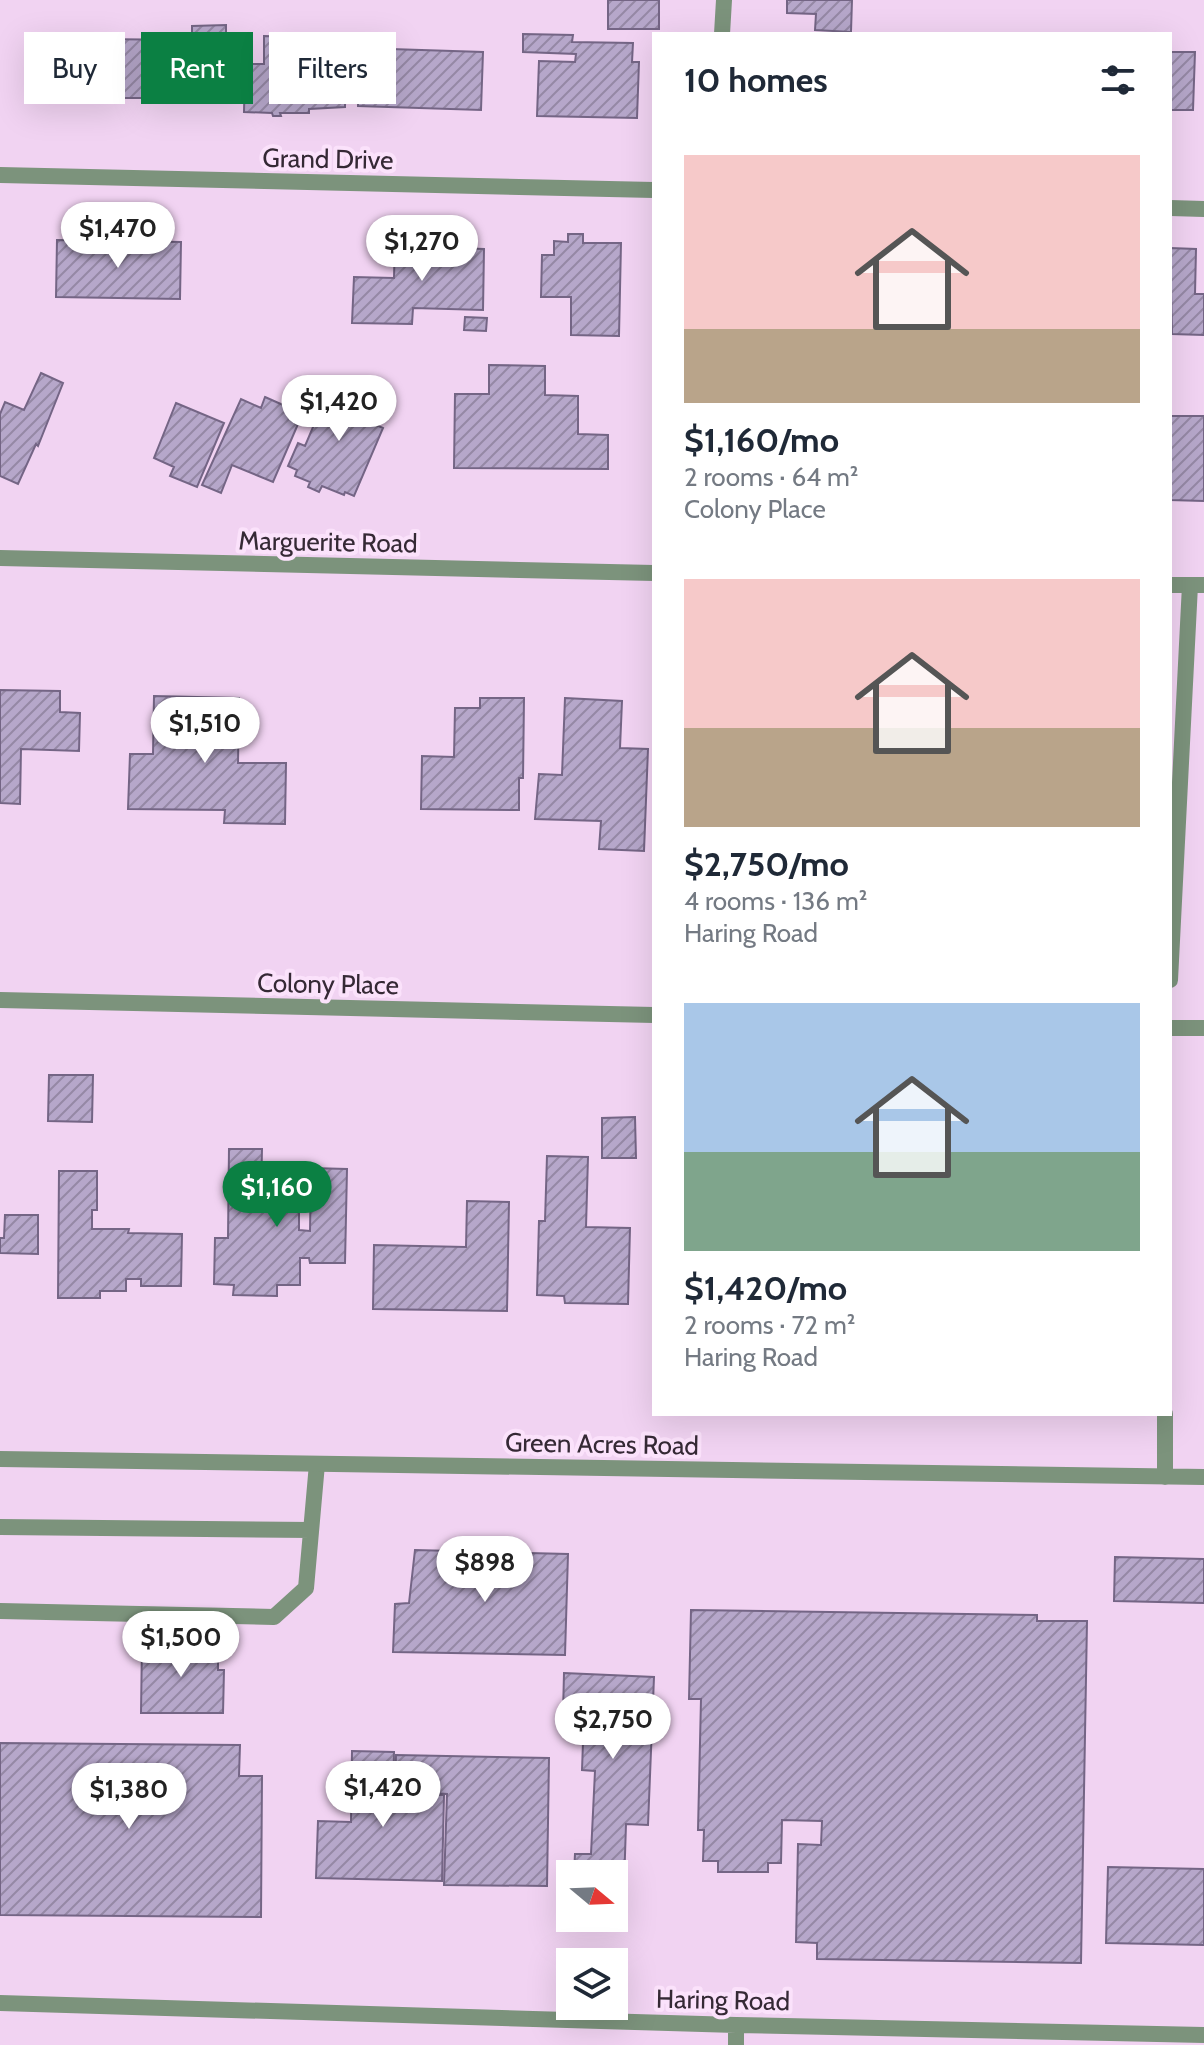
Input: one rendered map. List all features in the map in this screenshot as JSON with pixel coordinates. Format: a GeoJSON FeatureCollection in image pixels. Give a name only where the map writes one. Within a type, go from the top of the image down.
{"type":"FeatureCollection","features":[{"type":"Feature","properties":{"kind":"street"},"geometry":{"type":"LineString","coordinates":[[722,32],[724,0]]}},
{"type":"Feature","properties":{"kind":"street","name":"Grand Drive"},"geometry":{"type":"LineString","coordinates":[[0,175],[652,190]]}},
{"type":"Feature","properties":{"kind":"street"},"geometry":{"type":"LineString","coordinates":[[1172,208],[1204,209]]}},
{"type":"Feature","properties":{"kind":"street","name":"Marguerite Road"},"geometry":{"type":"LineString","coordinates":[[0,558],[652,573]]}},
{"type":"Feature","properties":{"kind":"street"},"geometry":{"type":"LineString","coordinates":[[1172,585],[1197,585],[1172,951]]}},
{"type":"Feature","properties":{"kind":"street","name":"Colony Place"},"geometry":{"type":"LineString","coordinates":[[0,1000],[652,1015]]}},
{"type":"Feature","properties":{"kind":"street"},"geometry":{"type":"LineString","coordinates":[[1172,1028],[1204,1028]]}},
{"type":"Feature","properties":{"kind":"street"},"geometry":{"type":"LineString","coordinates":[[1165,1416],[1165,1477]]}},
{"type":"Feature","properties":{"kind":"street","name":"Green Acres Road"},"geometry":{"type":"LineString","coordinates":[[0,1459],[1204,1477]]}},
{"type":"Feature","properties":{"kind":"street"},"geometry":{"type":"LineString","coordinates":[[0,1611],[274,1617],[306,1588],[317,1464]]}},
{"type":"Feature","properties":{"kind":"street"},"geometry":{"type":"LineString","coordinates":[[0,1527],[311,1530]]}},
{"type":"Feature","properties":{"kind":"street","name":"Haring Road"},"geometry":{"type":"LineString","coordinates":[[0,2003],[736,2025],[1204,2035]]}},
{"type":"Feature","properties":{"kind":"street"},"geometry":{"type":"LineString","coordinates":[[736,2025],[736,2045]]}},
{"type":"Feature","properties":{"kind":"building"},"geometry":{"type":"Polygon","coordinates":[[[608,0],[659,0],[659,29],[608,29],[608,0]]]}},
{"type":"Feature","properties":{"kind":"building"},"geometry":{"type":"Polygon","coordinates":[[[787,0],[852,0],[851,32],[815,30],[816,14],[787,13],[787,0]]]}},
{"type":"Feature","properties":{"kind":"building"},"geometry":{"type":"Polygon","coordinates":[[[226,25],[226,32],[192,32],[192,26],[226,25]]]}},
{"type":"Feature","properties":{"kind":"building"},"geometry":{"type":"Polygon","coordinates":[[[523,34],[573,35],[572,42],[633,43],[632,62],[639,62],[637,118],[537,116],[539,61],[575,62],[576,54],[523,52],[523,34]]]}},
{"type":"Feature","properties":{"kind":"building"},"geometry":{"type":"Polygon","coordinates":[[[264,36],[269,36],[269,104],[345,104],[345,107],[309,109],[309,113],[280,113],[281,116],[244,112],[244,104],[253,104],[253,64],[264,64],[264,36]]]}},
{"type":"Feature","properties":{"kind":"building"},"geometry":{"type":"Polygon","coordinates":[[[125,39],[141,39],[141,98],[125,98],[125,39]]]}},
{"type":"Feature","properties":{"kind":"building"},"geometry":{"type":"Polygon","coordinates":[[[396,49],[483,52],[481,110],[358,106],[396,104],[396,49]]]}},
{"type":"Feature","properties":{"kind":"building"},"geometry":{"type":"Polygon","coordinates":[[[1172,52],[1195,52],[1193,110],[1172,110],[1172,52]]]}},
{"type":"Feature","properties":{"kind":"building"},"geometry":{"type":"Polygon","coordinates":[[[568,234],[583,234],[583,243],[621,243],[619,336],[571,335],[571,297],[541,297],[542,255],[554,255],[554,241],[568,242],[568,234]]]}},
{"type":"Feature","properties":{"kind":"building"},"geometry":{"type":"Polygon","coordinates":[[[395,238],[454,239],[453,248],[484,249],[483,310],[413,308],[412,324],[352,323],[354,277],[394,278],[395,238]]]}},
{"type":"Feature","properties":{"kind":"building"},"geometry":{"type":"Polygon","coordinates":[[[57,240],[181,242],[180,299],[56,297],[57,240]]]}},
{"type":"Feature","properties":{"kind":"building"},"geometry":{"type":"Polygon","coordinates":[[[1172,248],[1196,249],[1195,294],[1204,294],[1204,335],[1172,334],[1172,248]]]}},
{"type":"Feature","properties":{"kind":"building"},"geometry":{"type":"Polygon","coordinates":[[[465,317],[487,318],[486,331],[464,330],[465,317]]]}},
{"type":"Feature","properties":{"kind":"building"},"geometry":{"type":"Polygon","coordinates":[[[489,365],[545,366],[545,395],[578,396],[578,434],[608,435],[608,469],[454,468],[455,394],[489,394],[489,365]]]}},
{"type":"Feature","properties":{"kind":"building"},"geometry":{"type":"Polygon","coordinates":[[[41,373],[63,383],[38,446],[36,444],[18,484],[0,476],[0,414],[5,402],[24,410],[41,373]]]}},
{"type":"Feature","properties":{"kind":"building"},"geometry":{"type":"Polygon","coordinates":[[[337,381],[373,397],[365,416],[376,420],[374,424],[383,428],[354,496],[322,486],[319,492],[308,487],[310,482],[295,476],[297,470],[288,466],[298,443],[305,446],[325,399],[329,400],[337,381]]]}},
{"type":"Feature","properties":{"kind":"building"},"geometry":{"type":"Polygon","coordinates":[[[265,397],[299,412],[295,423],[298,424],[273,482],[232,465],[221,493],[202,485],[241,399],[261,408],[265,397]]]}},
{"type":"Feature","properties":{"kind":"building"},"geometry":{"type":"Polygon","coordinates":[[[176,403],[224,423],[197,487],[170,476],[174,467],[154,458],[176,403]]]}},
{"type":"Feature","properties":{"kind":"building"},"geometry":{"type":"Polygon","coordinates":[[[1172,416],[1204,416],[1204,501],[1172,500],[1172,416]]]}},
{"type":"Feature","properties":{"kind":"building"},"geometry":{"type":"Polygon","coordinates":[[[0,690],[60,691],[60,712],[80,713],[79,751],[21,749],[20,804],[0,803],[0,690]]]}},
{"type":"Feature","properties":{"kind":"building"},"geometry":{"type":"Polygon","coordinates":[[[154,696],[239,698],[238,763],[286,763],[285,824],[224,823],[225,810],[128,809],[130,754],[153,754],[154,696]]]}},
{"type":"Feature","properties":{"kind":"building"},"geometry":{"type":"Polygon","coordinates":[[[480,698],[524,698],[523,778],[519,778],[519,810],[421,809],[422,756],[454,757],[455,708],[480,708],[480,698]]]}},
{"type":"Feature","properties":{"kind":"building"},"geometry":{"type":"Polygon","coordinates":[[[565,698],[622,701],[620,748],[648,749],[644,851],[599,849],[601,821],[535,819],[539,774],[562,775],[565,698]]]}},
{"type":"Feature","properties":{"kind":"building"},"geometry":{"type":"Polygon","coordinates":[[[49,1075],[93,1075],[92,1122],[48,1121],[49,1075]]]}},
{"type":"Feature","properties":{"kind":"building"},"geometry":{"type":"Polygon","coordinates":[[[635,1117],[636,1158],[602,1158],[602,1118],[635,1117]]]}},
{"type":"Feature","properties":{"kind":"building"},"geometry":{"type":"Polygon","coordinates":[[[229,1149],[262,1149],[261,1195],[299,1196],[299,1230],[310,1231],[311,1168],[347,1169],[345,1263],[310,1263],[309,1258],[300,1258],[300,1285],[277,1285],[277,1296],[233,1295],[234,1285],[214,1284],[215,1238],[228,1238],[229,1149]]]}},
{"type":"Feature","properties":{"kind":"building"},"geometry":{"type":"Polygon","coordinates":[[[547,1156],[588,1157],[586,1227],[630,1228],[628,1304],[565,1303],[564,1296],[537,1295],[539,1221],[545,1221],[547,1156]]]}},
{"type":"Feature","properties":{"kind":"building"},"geometry":{"type":"Polygon","coordinates":[[[59,1171],[97,1171],[97,1210],[92,1210],[92,1229],[182,1234],[181,1286],[141,1286],[141,1279],[126,1279],[126,1291],[100,1291],[100,1298],[58,1298],[59,1171]]]}},
{"type":"Feature","properties":{"kind":"building"},"geometry":{"type":"Polygon","coordinates":[[[467,1201],[509,1202],[507,1311],[373,1309],[374,1245],[466,1247],[467,1201]]]}},
{"type":"Feature","properties":{"kind":"building"},"geometry":{"type":"Polygon","coordinates":[[[5,1215],[38,1215],[38,1254],[0,1253],[5,1215]]]}},
{"type":"Feature","properties":{"kind":"building"},"geometry":{"type":"Polygon","coordinates":[[[415,1550],[568,1554],[565,1655],[393,1652],[395,1604],[409,1603],[415,1550]]]}},
{"type":"Feature","properties":{"kind":"building"},"geometry":{"type":"Polygon","coordinates":[[[1115,1557],[1204,1559],[1204,1603],[1114,1601],[1115,1557]]]}},
{"type":"Feature","properties":{"kind":"building"},"geometry":{"type":"Polygon","coordinates":[[[691,1610],[1037,1615],[1037,1621],[1087,1621],[1081,1963],[817,1959],[817,1943],[796,1942],[798,1844],[821,1845],[822,1821],[782,1820],[781,1863],[768,1863],[768,1872],[718,1872],[718,1861],[703,1861],[704,1830],[698,1830],[701,1699],[689,1699],[691,1610]]]}},
{"type":"Feature","properties":{"kind":"building"},"geometry":{"type":"Polygon","coordinates":[[[142,1643],[218,1643],[218,1670],[224,1670],[223,1713],[141,1713],[142,1643]]]}},
{"type":"Feature","properties":{"kind":"building"},"geometry":{"type":"Polygon","coordinates":[[[564,1673],[654,1677],[648,1825],[626,1824],[625,1860],[575,1860],[575,1854],[591,1854],[595,1771],[582,1770],[584,1715],[563,1714],[564,1673]]]}},
{"type":"Feature","properties":{"kind":"building"},"geometry":{"type":"Polygon","coordinates":[[[0,1743],[240,1745],[239,1776],[262,1776],[261,1917],[0,1915],[0,1743]]]}},
{"type":"Feature","properties":{"kind":"building"},"geometry":{"type":"Polygon","coordinates":[[[352,1751],[394,1752],[393,1793],[444,1795],[442,1881],[316,1878],[318,1821],[351,1822],[352,1751]]]}},
{"type":"Feature","properties":{"kind":"building"},"geometry":{"type":"Polygon","coordinates":[[[396,1755],[549,1758],[547,1886],[444,1885],[447,1794],[395,1791],[396,1755]]]}},
{"type":"Feature","properties":{"kind":"building"},"geometry":{"type":"Polygon","coordinates":[[[1108,1867],[1204,1869],[1204,1945],[1106,1943],[1108,1867]]]}}]}
